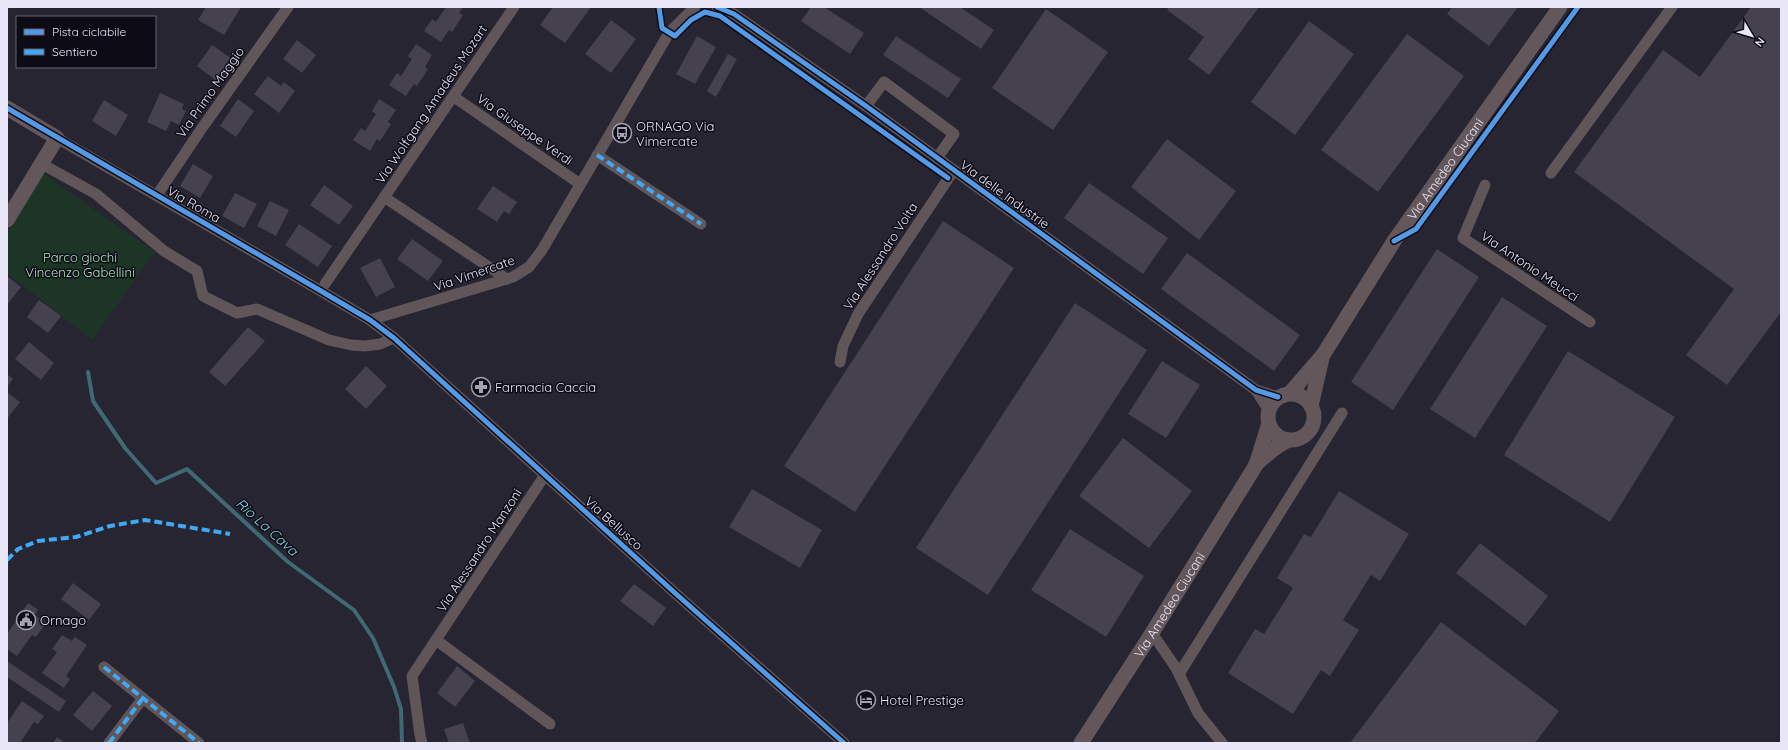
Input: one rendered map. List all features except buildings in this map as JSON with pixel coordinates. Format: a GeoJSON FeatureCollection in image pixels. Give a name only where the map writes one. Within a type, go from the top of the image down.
{"type":"FeatureCollection","features":[{"type":"Feature","properties":{"kind":"main road","name":"Via Amedeo Ciucani"},"geometry":{"type":"LineString","coordinates":[[1256,465],[1272,403],[1284,395],[1323,355],[1394,241],[1560,7]]}},
{"type":"Feature","properties":{"kind":"main road","name":"Via Roma"},"geometry":{"type":"LineString","coordinates":[[7,108],[57,138]]}},
{"type":"Feature","properties":{"kind":"main road"},"geometry":{"type":"LineString","coordinates":[[7,220],[57,138]]}},
{"type":"Feature","properties":{"kind":"main road","name":"Via Amedeo Ciucani"},"geometry":{"type":"LineString","coordinates":[[1081,743],[1152,633],[1256,465],[1272,450],[1288,440],[1301,438],[1310,429],[1314,417],[1311,406],[1323,355]]}},
{"type":"Feature","properties":{"kind":"main road"},"geometry":{"type":"LineString","coordinates":[[1284,395],[1303,396],[1311,406]]}},
{"type":"Feature","properties":{"kind":"main road"},"geometry":{"type":"LineString","coordinates":[[1269,417],[1275,434],[1288,440]]}},
{"type":"Feature","properties":{"kind":"street","name":"Via Primo Maggio"},"geometry":{"type":"LineString","coordinates":[[157,195],[202,128],[288,7]]}},
{"type":"Feature","properties":{"kind":"street","name":"Via Wolfgang Amadeus Mozart"},"geometry":{"type":"LineString","coordinates":[[325,284],[514,7]]}},
{"type":"Feature","properties":{"kind":"street","name":"Via Vimercate"},"geometry":{"type":"LineString","coordinates":[[370,320],[507,279],[524,272],[534,262],[670,33],[696,7]]}},
{"type":"Feature","properties":{"kind":"street","name":"Via delle Industrie"},"geometry":{"type":"LineString","coordinates":[[717,7],[734,14],[866,106],[1256,390],[1284,395]]}},
{"type":"Feature","properties":{"kind":"street"},"geometry":{"type":"LineString","coordinates":[[1550,173],[1672,7]]}},
{"type":"Feature","properties":{"kind":"street"},"geometry":{"type":"LineString","coordinates":[[866,106],[884,82],[954,134],[937,158]]}},
{"type":"Feature","properties":{"kind":"street","name":"Via Giuseppe Verdi"},"geometry":{"type":"LineString","coordinates":[[454,97],[580,184]]}},
{"type":"Feature","properties":{"kind":"street","name":"Via Roma"},"geometry":{"type":"LineString","coordinates":[[57,138],[370,320]]}},
{"type":"Feature","properties":{"kind":"street"},"geometry":{"type":"LineString","coordinates":[[597,155],[701,224]]}},
{"type":"Feature","properties":{"kind":"street"},"geometry":{"type":"LineString","coordinates":[[42,164],[96,194],[164,251],[197,271],[203,296],[236,313],[257,309],[329,340],[351,345],[365,346],[380,344],[394,338]]}},
{"type":"Feature","properties":{"kind":"street","name":"Via Alessandro Volta"},"geometry":{"type":"LineString","coordinates":[[840,362],[843,346],[858,314],[954,170]]}},
{"type":"Feature","properties":{"kind":"street","name":"Via Antonio Meucci"},"geometry":{"type":"LineString","coordinates":[[1485,185],[1463,238],[1590,322]]}},
{"type":"Feature","properties":{"kind":"street","name":"Via Wolfgang Amadeus Mozart"},"geometry":{"type":"LineString","coordinates":[[384,197],[507,279]]}},
{"type":"Feature","properties":{"kind":"street","name":"Via Bellusco"},"geometry":{"type":"LineString","coordinates":[[370,320],[394,338],[544,475],[844,743]]}},
{"type":"Feature","properties":{"kind":"street","name":"Via delle Industrie"},"geometry":{"type":"LineString","coordinates":[[1256,390],[1269,417]]}},
{"type":"Feature","properties":{"kind":"street"},"geometry":{"type":"LineString","coordinates":[[1179,674],[1342,413]]}},
{"type":"Feature","properties":{"kind":"street","name":"Via Alessandro Manzoni"},"geometry":{"type":"LineString","coordinates":[[422,743],[412,676],[544,475]]}},
{"type":"Feature","properties":{"kind":"street"},"geometry":{"type":"LineString","coordinates":[[1152,633],[1179,674],[1198,713],[1222,743]]}},
{"type":"Feature","properties":{"kind":"street"},"geometry":{"type":"LineString","coordinates":[[436,640],[550,724]]}},
{"type":"Feature","properties":{"kind":"street"},"geometry":{"type":"LineString","coordinates":[[104,667],[200,743]]}},
{"type":"Feature","properties":{"kind":"street"},"geometry":{"type":"LineString","coordinates":[[109,743],[143,698]]}},
{"type":"Feature","properties":{"kind":"green space","name":"Parco giochi Vincenzo Gabellini"},"geometry":{"type":"Polygon","coordinates":[[[44,174],[155,252],[92,340],[7,273],[7,234],[44,174]]]}},
{"type":"Feature","properties":{"kind":"waterway","name":"Rio La Cava"},"geometry":{"type":"LineString","coordinates":[[88,372],[93,401],[125,448],[156,483],[187,469],[288,562],[354,610],[373,638],[394,687],[401,709],[402,743]]}},
{"type":"Feature","properties":{"kind":"marked path"},"geometry":{"type":"LineString","coordinates":[[597,155],[701,224]]}},
{"type":"Feature","properties":{"kind":"marked path"},"geometry":{"type":"LineString","coordinates":[[7,560],[18,549],[38,541],[76,537],[110,526],[145,520],[230,534]]}},
{"type":"Feature","properties":{"kind":"marked path"},"geometry":{"type":"LineString","coordinates":[[104,667],[199,743]]}},
{"type":"Feature","properties":{"kind":"marked path"},"geometry":{"type":"LineString","coordinates":[[109,743],[143,698]]}},
{"type":"Feature","properties":{"kind":"cycle path"},"geometry":{"type":"LineString","coordinates":[[659,7],[662,28],[675,36],[691,20],[705,12],[720,16],[948,178]]}},
{"type":"Feature","properties":{"kind":"cycle path"},"geometry":{"type":"LineString","coordinates":[[717,7],[734,14],[866,106],[1256,390],[1278,397]]}},
{"type":"Feature","properties":{"kind":"cycle path"},"geometry":{"type":"LineString","coordinates":[[1394,241],[1416,229],[1578,7]]}},
{"type":"Feature","properties":{"kind":"cycle path"},"geometry":{"type":"LineString","coordinates":[[7,108],[370,320],[394,338],[675,593],[844,743]]}},
{"type":"Feature","properties":{"kind":"place","name":"ORNAGO Via Vimercate"},"geometry":{"type":"Point","coordinates":[622,133]}},
{"type":"Feature","properties":{"kind":"place","name":"Farmacia Caccia"},"geometry":{"type":"Point","coordinates":[481,387]}},
{"type":"Feature","properties":{"kind":"place","name":"Ornago"},"geometry":{"type":"Point","coordinates":[26,620]}},
{"type":"Feature","properties":{"kind":"place","name":"Hotel Prestige"},"geometry":{"type":"Point","coordinates":[866,700]}}]}
